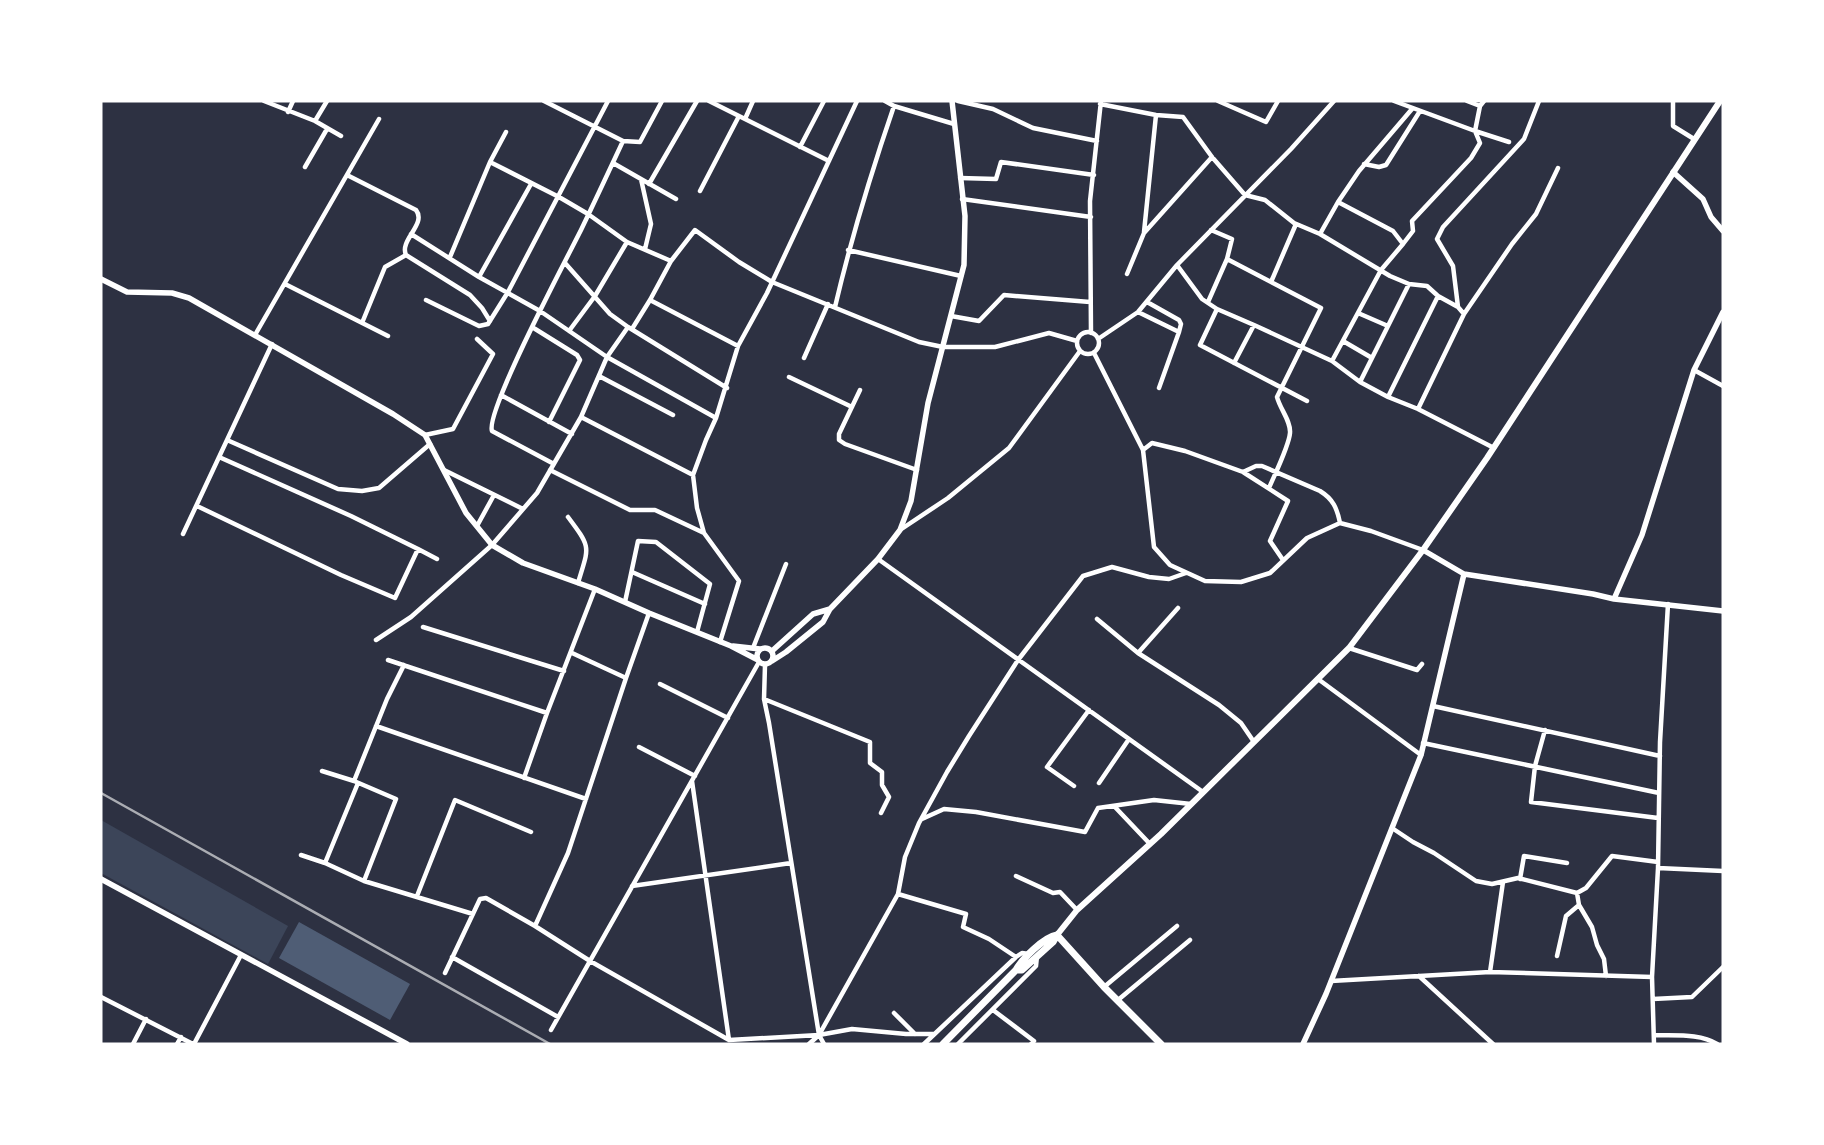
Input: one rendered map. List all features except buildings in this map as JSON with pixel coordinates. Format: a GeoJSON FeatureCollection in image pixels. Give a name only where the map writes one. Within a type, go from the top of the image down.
{"type":"FeatureCollection","features":[{"type":"Feature","properties":{"kind":"main road"},"geometry":{"type":"LineString","coordinates":[[943,1044],[1016,970],[1019,964],[1030,958],[1051,936],[1057,935],[1077,910],[1150,844],[1349,648],[1423,550],[1494,448],[1720,101]]}},
{"type":"Feature","properties":{"kind":"main road"},"geometry":{"type":"LineString","coordinates":[[1057,935],[1104,987],[1161,1044]]}},
{"type":"Feature","properties":{"kind":"street"},"geometry":{"type":"LineString","coordinates":[[264,101],[315,121],[341,136]]}},
{"type":"Feature","properties":{"kind":"street"},"geometry":{"type":"LineString","coordinates":[[288,112],[293,101]]}},
{"type":"Feature","properties":{"kind":"street"},"geometry":{"type":"LineString","coordinates":[[315,121],[327,101]]}},
{"type":"Feature","properties":{"kind":"street"},"geometry":{"type":"LineString","coordinates":[[426,300],[479,326],[484,326],[490,322],[559,197],[608,101]]}},
{"type":"Feature","properties":{"kind":"street"},"geometry":{"type":"LineString","coordinates":[[545,102],[623,141],[640,142],[662,101]]}},
{"type":"Feature","properties":{"kind":"street"},"geometry":{"type":"LineString","coordinates":[[649,184],[697,101]]}},
{"type":"Feature","properties":{"kind":"street"},"geometry":{"type":"LineString","coordinates":[[709,101],[829,161]]}},
{"type":"Feature","properties":{"kind":"street"},"geometry":{"type":"LineString","coordinates":[[744,119],[754,101]]}},
{"type":"Feature","properties":{"kind":"street"},"geometry":{"type":"LineString","coordinates":[[800,147],[824,101]]}},
{"type":"Feature","properties":{"kind":"street"},"geometry":{"type":"LineString","coordinates":[[720,642],[739,581],[704,533],[697,508],[693,475],[727,388],[738,346],[772,282],[857,101]]}},
{"type":"Feature","properties":{"kind":"street"},"geometry":{"type":"LineString","coordinates":[[885,101],[894,106],[954,124]]}},
{"type":"Feature","properties":{"kind":"street"},"geometry":{"type":"LineString","coordinates":[[101,279],[128,292],[172,293],[189,298],[393,414],[424,435],[466,513],[492,545],[523,563],[595,589],[649,614],[731,646],[750,658],[761,662],[772,661],[823,622],[830,609],[878,559],[900,530],[911,501],[928,404],[964,265],[965,216],[952,101]]}},
{"type":"Feature","properties":{"kind":"street"},"geometry":{"type":"LineString","coordinates":[[958,101],[992,109],[1033,128],[1097,141]]}},
{"type":"Feature","properties":{"kind":"street"},"geometry":{"type":"LineString","coordinates":[[1218,101],[1230,103],[1266,122],[1278,101]]}},
{"type":"Feature","properties":{"kind":"street"},"geometry":{"type":"LineString","coordinates":[[1098,339],[1138,312],[1177,265],[1291,150],[1334,101]]}},
{"type":"Feature","properties":{"kind":"street"},"geometry":{"type":"LineString","coordinates":[[1394,101],[1403,102],[1412,109],[1509,142]]}},
{"type":"Feature","properties":{"kind":"street"},"geometry":{"type":"LineString","coordinates":[[1467,101],[1480,106]]}},
{"type":"Feature","properties":{"kind":"street"},"geometry":{"type":"LineString","coordinates":[[1332,361],[1381,270],[1413,231],[1412,221],[1471,158],[1480,142],[1475,131],[1480,106],[1484,101]]}},
{"type":"Feature","properties":{"kind":"street"},"geometry":{"type":"LineString","coordinates":[[1458,307],[1453,266],[1437,239],[1443,227],[1524,139],[1539,101]]}},
{"type":"Feature","properties":{"kind":"street"},"geometry":{"type":"LineString","coordinates":[[1673,101],[1673,126],[1694,139]]}},
{"type":"Feature","properties":{"kind":"street"},"geometry":{"type":"LineString","coordinates":[[1091,333],[1090,201],[1101,103],[1156,115],[1183,117],[1212,157],[1245,195],[1265,200],[1296,224],[1320,234],[1390,276],[1409,284],[1427,286],[1438,296],[1458,307],[1464,314]]}},
{"type":"Feature","properties":{"kind":"street"},"geometry":{"type":"LineString","coordinates":[[835,307],[848,250],[869,178],[894,106]]}},
{"type":"Feature","properties":{"kind":"street"},"geometry":{"type":"LineString","coordinates":[[1320,234],[1338,202],[1364,164],[1412,109]]}},
{"type":"Feature","properties":{"kind":"street"},"geometry":{"type":"LineString","coordinates":[[1364,164],[1378,167],[1386,165],[1420,111]]}},
{"type":"Feature","properties":{"kind":"street"},"geometry":{"type":"LineString","coordinates":[[1127,274],[1144,233],[1156,115]]}},
{"type":"Feature","properties":{"kind":"street"},"geometry":{"type":"LineString","coordinates":[[700,190],[738,116]]}},
{"type":"Feature","properties":{"kind":"street"},"geometry":{"type":"LineString","coordinates":[[255,335],[379,119]]}},
{"type":"Feature","properties":{"kind":"street"},"geometry":{"type":"LineString","coordinates":[[305,167],[327,129]]}},
{"type":"Feature","properties":{"kind":"street"},"geometry":{"type":"LineString","coordinates":[[450,257],[490,162],[506,132]]}},
{"type":"Feature","properties":{"kind":"street"},"geometry":{"type":"LineString","coordinates":[[554,464],[492,431],[491,425],[501,395],[532,327],[565,263],[623,141]]}},
{"type":"Feature","properties":{"kind":"street"},"geometry":{"type":"LineString","coordinates":[[1144,233],[1212,157]]}},
{"type":"Feature","properties":{"kind":"street"},"geometry":{"type":"LineString","coordinates":[[490,162],[559,197],[588,214],[627,242],[671,261]]}},
{"type":"Feature","properties":{"kind":"street"},"geometry":{"type":"LineString","coordinates":[[960,178],[996,179],[1001,162],[1094,174]]}},
{"type":"Feature","properties":{"kind":"street"},"geometry":{"type":"LineString","coordinates":[[612,163],[676,199]]}},
{"type":"Feature","properties":{"kind":"street"},"geometry":{"type":"LineString","coordinates":[[1418,409],[1464,314],[1507,251],[1536,214],[1558,168]]}},
{"type":"Feature","properties":{"kind":"street"},"geometry":{"type":"LineString","coordinates":[[1673,172],[1703,199],[1711,217],[1723,231]]}},
{"type":"Feature","properties":{"kind":"street"},"geometry":{"type":"LineString","coordinates":[[347,175],[416,210],[418,220],[404,247],[406,255],[470,295],[482,308],[490,322]]}},
{"type":"Feature","properties":{"kind":"street"},"geometry":{"type":"LineString","coordinates":[[641,179],[651,224],[650,235],[645,249]]}},
{"type":"Feature","properties":{"kind":"street"},"geometry":{"type":"LineString","coordinates":[[480,277],[531,184]]}},
{"type":"Feature","properties":{"kind":"street"},"geometry":{"type":"LineString","coordinates":[[962,199],[1091,217]]}},
{"type":"Feature","properties":{"kind":"street"},"geometry":{"type":"LineString","coordinates":[[1338,202],[1393,231],[1403,244]]}},
{"type":"Feature","properties":{"kind":"street"},"geometry":{"type":"LineString","coordinates":[[1271,282],[1296,224]]}},
{"type":"Feature","properties":{"kind":"street"},"geometry":{"type":"LineString","coordinates":[[376,640],[411,617],[492,545],[537,493],[572,434],[607,358],[650,300],[671,261],[695,230],[772,282],[919,342],[943,347],[995,347],[1049,333],[1077,341]]}},
{"type":"Feature","properties":{"kind":"street"},"geometry":{"type":"LineString","coordinates":[[1208,302],[1227,259],[1232,239],[1211,230]]}},
{"type":"Feature","properties":{"kind":"street"},"geometry":{"type":"LineString","coordinates":[[411,234],[480,277],[540,311],[607,358],[716,418]]}},
{"type":"Feature","properties":{"kind":"street"},"geometry":{"type":"LineString","coordinates":[[569,331],[595,296],[627,242]]}},
{"type":"Feature","properties":{"kind":"street"},"geometry":{"type":"LineString","coordinates":[[848,250],[961,276]]}},
{"type":"Feature","properties":{"kind":"street"},"geometry":{"type":"LineString","coordinates":[[362,323],[385,266],[406,255]]}},
{"type":"Feature","properties":{"kind":"street"},"geometry":{"type":"LineString","coordinates":[[1227,259],[1321,308],[1277,397],[1287,418],[1290,433],[1269,488]]}},
{"type":"Feature","properties":{"kind":"street"},"geometry":{"type":"LineString","coordinates":[[565,263],[610,314],[727,388]]}},
{"type":"Feature","properties":{"kind":"street"},"geometry":{"type":"LineString","coordinates":[[1177,265],[1202,299],[1217,309],[1332,361],[1360,382],[1494,448]]}},
{"type":"Feature","properties":{"kind":"street"},"geometry":{"type":"LineString","coordinates":[[285,284],[388,336]]}},
{"type":"Feature","properties":{"kind":"street"},"geometry":{"type":"LineString","coordinates":[[1360,382],[1409,284]]}},
{"type":"Feature","properties":{"kind":"street"},"geometry":{"type":"LineString","coordinates":[[951,316],[979,321],[1004,295],[1090,302]]}},
{"type":"Feature","properties":{"kind":"street"},"geometry":{"type":"LineString","coordinates":[[1388,397],[1438,296]]}},
{"type":"Feature","properties":{"kind":"street"},"geometry":{"type":"LineString","coordinates":[[650,300],[738,346]]}},
{"type":"Feature","properties":{"kind":"street"},"geometry":{"type":"LineString","coordinates":[[1146,302],[1180,320],[1181,324],[1159,388]]}},
{"type":"Feature","properties":{"kind":"street"},"geometry":{"type":"LineString","coordinates":[[804,358],[828,304]]}},
{"type":"Feature","properties":{"kind":"street"},"geometry":{"type":"LineString","coordinates":[[1217,309],[1200,345],[1307,401]]}},
{"type":"Feature","properties":{"kind":"street"},"geometry":{"type":"LineString","coordinates":[[1138,312],[1179,332]]}},
{"type":"Feature","properties":{"kind":"street"},"geometry":{"type":"LineString","coordinates":[[1614,599],[1642,535],[1694,370],[1723,312]]}},
{"type":"Feature","properties":{"kind":"street"},"geometry":{"type":"LineString","coordinates":[[1358,313],[1388,326]]}},
{"type":"Feature","properties":{"kind":"street"},"geometry":{"type":"LineString","coordinates":[[1234,363],[1254,325]]}},
{"type":"Feature","properties":{"kind":"street"},"geometry":{"type":"LineString","coordinates":[[532,327],[578,355],[580,360],[549,422]]}},
{"type":"Feature","properties":{"kind":"street"},"geometry":{"type":"LineString","coordinates":[[1084,333],[1091,333],[1098,339],[1098,348],[1094,353],[1086,355],[1080,352],[1076,345],[1084,333]]}},
{"type":"Feature","properties":{"kind":"street"},"geometry":{"type":"LineString","coordinates":[[424,435],[453,429],[493,354],[477,339]]}},
{"type":"Feature","properties":{"kind":"street"},"geometry":{"type":"LineString","coordinates":[[1343,341],[1372,358]]}},
{"type":"Feature","properties":{"kind":"street"},"geometry":{"type":"LineString","coordinates":[[183,534],[272,344]]}},
{"type":"Feature","properties":{"kind":"street"},"geometry":{"type":"LineString","coordinates":[[900,530],[948,498],[1009,448],[1080,352]]}},
{"type":"Feature","properties":{"kind":"street"},"geometry":{"type":"LineString","coordinates":[[1094,353],[1143,450],[1154,547],[1170,565],[1204,581],[1241,582],[1270,573],[1307,538],[1340,523],[1371,531],[1423,550],[1464,574],[1614,599],[1723,611]]}},
{"type":"Feature","properties":{"kind":"street"},"geometry":{"type":"LineString","coordinates":[[1694,370],[1723,386]]}},
{"type":"Feature","properties":{"kind":"street"},"geometry":{"type":"LineString","coordinates":[[599,376],[673,415]]}},
{"type":"Feature","properties":{"kind":"street"},"geometry":{"type":"LineString","coordinates":[[790,377],[852,407]]}},
{"type":"Feature","properties":{"kind":"street"},"geometry":{"type":"LineString","coordinates":[[860,390],[839,434],[839,438],[842,442],[917,470]]}},
{"type":"Feature","properties":{"kind":"street"},"geometry":{"type":"LineString","coordinates":[[501,395],[572,434]]}},
{"type":"Feature","properties":{"kind":"street"},"geometry":{"type":"LineString","coordinates":[[581,416],[693,475]]}},
{"type":"Feature","properties":{"kind":"street"},"geometry":{"type":"LineString","coordinates":[[227,440],[338,489],[362,491],[379,488],[430,444]]}},
{"type":"Feature","properties":{"kind":"street"},"geometry":{"type":"LineString","coordinates":[[1143,450],[1152,442],[1185,451],[1243,472],[1288,501],[1270,541],[1283,560]]}},
{"type":"Feature","properties":{"kind":"street"},"geometry":{"type":"LineString","coordinates":[[219,457],[352,516],[437,559]]}},
{"type":"Feature","properties":{"kind":"street"},"geometry":{"type":"LineString","coordinates":[[1243,472],[1256,466],[1262,466],[1326,495],[1338,510],[1340,523]]}},
{"type":"Feature","properties":{"kind":"street"},"geometry":{"type":"LineString","coordinates":[[443,470],[522,509]]}},
{"type":"Feature","properties":{"kind":"street"},"geometry":{"type":"LineString","coordinates":[[550,470],[630,510],[654,510],[704,533]]}},
{"type":"Feature","properties":{"kind":"street"},"geometry":{"type":"LineString","coordinates":[[477,526],[494,495]]}},
{"type":"Feature","properties":{"kind":"street"},"geometry":{"type":"LineString","coordinates":[[197,506],[341,575],[395,598],[418,550]]}},
{"type":"Feature","properties":{"kind":"street"},"geometry":{"type":"LineString","coordinates":[[568,517],[587,546],[578,583]]}},
{"type":"Feature","properties":{"kind":"street"},"geometry":{"type":"LineString","coordinates":[[625,602],[638,541],[656,542],[710,584],[697,632]]}},
{"type":"Feature","properties":{"kind":"street"},"geometry":{"type":"LineString","coordinates":[[878,559],[1203,792]]}},
{"type":"Feature","properties":{"kind":"street"},"geometry":{"type":"LineString","coordinates":[[786,564],[756,649],[761,662],[764,699],[819,1035],[824,1044]]}},
{"type":"Feature","properties":{"kind":"street"},"geometry":{"type":"LineString","coordinates":[[809,1044],[819,1035],[898,894],[905,857],[922,819],[969,736],[1018,660],[1083,576],[1112,567],[1149,577],[1169,579],[1186,573]]}},
{"type":"Feature","properties":{"kind":"street"},"geometry":{"type":"LineString","coordinates":[[632,572],[705,604]]}},
{"type":"Feature","properties":{"kind":"street"},"geometry":{"type":"LineString","coordinates":[[1302,1044],[1331,981],[1420,755],[1464,574]]}},
{"type":"Feature","properties":{"kind":"street"},"geometry":{"type":"LineString","coordinates":[[524,778],[546,713],[572,653],[595,589]]}},
{"type":"Feature","properties":{"kind":"street"},"geometry":{"type":"LineString","coordinates":[[1654,1044],[1652,977],[1668,604]]}},
{"type":"Feature","properties":{"kind":"street"},"geometry":{"type":"LineString","coordinates":[[1138,652],[1178,608]]}},
{"type":"Feature","properties":{"kind":"street"},"geometry":{"type":"LineString","coordinates":[[772,651],[814,614],[830,609]]}},
{"type":"Feature","properties":{"kind":"street"},"geometry":{"type":"LineString","coordinates":[[535,926],[568,853],[649,614]]}},
{"type":"Feature","properties":{"kind":"street"},"geometry":{"type":"LineString","coordinates":[[1097,619],[1138,652],[1219,705],[1242,723],[1254,742]]}},
{"type":"Feature","properties":{"kind":"street"},"geometry":{"type":"LineString","coordinates":[[423,627],[564,671]]}},
{"type":"Feature","properties":{"kind":"street"},"geometry":{"type":"LineString","coordinates":[[731,646],[756,649],[765,647],[772,651],[774,656],[772,661]]}},
{"type":"Feature","properties":{"kind":"street"},"geometry":{"type":"LineString","coordinates":[[1349,648],[1416,670],[1422,664]]}},
{"type":"Feature","properties":{"kind":"street"},"geometry":{"type":"LineString","coordinates":[[572,653],[626,678]]}},
{"type":"Feature","properties":{"kind":"street"},"geometry":{"type":"LineString","coordinates":[[388,660],[546,713]]}},
{"type":"Feature","properties":{"kind":"street"},"geometry":{"type":"LineString","coordinates":[[551,1030],[761,662]]}},
{"type":"Feature","properties":{"kind":"street"},"geometry":{"type":"LineString","coordinates":[[325,863],[376,726],[404,665]]}},
{"type":"Feature","properties":{"kind":"street"},"geometry":{"type":"LineString","coordinates":[[1318,680],[1420,755]]}},
{"type":"Feature","properties":{"kind":"street"},"geometry":{"type":"LineString","coordinates":[[660,684],[728,718]]}},
{"type":"Feature","properties":{"kind":"street"},"geometry":{"type":"LineString","coordinates":[[764,699],[870,742],[870,763],[882,772],[882,785],[890,797],[881,812]]}},
{"type":"Feature","properties":{"kind":"street"},"geometry":{"type":"LineString","coordinates":[[1433,706],[1660,756]]}},
{"type":"Feature","properties":{"kind":"street"},"geometry":{"type":"LineString","coordinates":[[1074,786],[1047,767],[1089,710]]}},
{"type":"Feature","properties":{"kind":"street"},"geometry":{"type":"LineString","coordinates":[[376,726],[586,799]]}},
{"type":"Feature","properties":{"kind":"street"},"geometry":{"type":"LineString","coordinates":[[1545,730],[1535,766],[1530,802],[1658,818]]}},
{"type":"Feature","properties":{"kind":"street"},"geometry":{"type":"LineString","coordinates":[[1099,784],[1129,739]]}},
{"type":"Feature","properties":{"kind":"street"},"geometry":{"type":"LineString","coordinates":[[1423,743],[1659,793]]}},
{"type":"Feature","properties":{"kind":"street"},"geometry":{"type":"LineString","coordinates":[[639,747],[693,779]]}},
{"type":"Feature","properties":{"kind":"street"},"geometry":{"type":"LineString","coordinates":[[322,771],[356,782],[396,799],[364,881]]}},
{"type":"Feature","properties":{"kind":"street"},"geometry":{"type":"LineString","coordinates":[[693,779],[704,875],[729,1040]]}},
{"type":"Feature","properties":{"kind":"street"},"geometry":{"type":"LineString","coordinates":[[417,896],[454,800],[531,832]]}},
{"type":"Feature","properties":{"kind":"street"},"geometry":{"type":"LineString","coordinates":[[922,819],[944,809],[976,812],[1086,832],[1098,808],[1154,800],[1192,803]]}},
{"type":"Feature","properties":{"kind":"street"},"geometry":{"type":"LineString","coordinates":[[1114,806],[1150,844]]}},
{"type":"Feature","properties":{"kind":"street"},"geometry":{"type":"LineString","coordinates":[[1392,828],[1476,881],[1492,884],[1520,879],[1577,893],[1586,888],[1612,856],[1658,862]]}},
{"type":"Feature","properties":{"kind":"street"},"geometry":{"type":"LineString","coordinates":[[301,855],[325,863],[364,881],[473,914]]}},
{"type":"Feature","properties":{"kind":"street"},"geometry":{"type":"LineString","coordinates":[[1520,879],[1524,856],[1567,863]]}},
{"type":"Feature","properties":{"kind":"street"},"geometry":{"type":"LineString","coordinates":[[632,886],[791,862]]}},
{"type":"Feature","properties":{"kind":"street"},"geometry":{"type":"LineString","coordinates":[[1658,868],[1723,872]]}},
{"type":"Feature","properties":{"kind":"street"},"geometry":{"type":"LineString","coordinates":[[1016,876],[1053,893],[1060,892],[1077,910]]}},
{"type":"Feature","properties":{"kind":"street"},"geometry":{"type":"LineString","coordinates":[[101,879],[397,1041],[407,1044]]}},
{"type":"Feature","properties":{"kind":"street"},"geometry":{"type":"LineString","coordinates":[[1490,972],[1503,882]]}},
{"type":"Feature","properties":{"kind":"street"},"geometry":{"type":"LineString","coordinates":[[1577,893],[1579,905],[1592,928],[1604,959],[1606,976]]}},
{"type":"Feature","properties":{"kind":"street"},"geometry":{"type":"LineString","coordinates":[[898,894],[966,914],[963,927],[1016,957]]}},
{"type":"Feature","properties":{"kind":"street"},"geometry":{"type":"LineString","coordinates":[[445,973],[480,898],[486,898],[590,961],[729,1040],[819,1035],[852,1029],[934,1034]]}},
{"type":"Feature","properties":{"kind":"street"},"geometry":{"type":"LineString","coordinates":[[1557,956],[1566,916],[1579,905]]}},
{"type":"Feature","properties":{"kind":"street"},"geometry":{"type":"LineString","coordinates":[[1104,987],[1177,926]]}},
{"type":"Feature","properties":{"kind":"street"},"geometry":{"type":"LineString","coordinates":[[1118,1000],[1190,940]]}},
{"type":"Feature","properties":{"kind":"street"},"geometry":{"type":"LineString","coordinates":[[924,1044],[1016,957],[1022,953],[1030,958],[1036,966],[958,1044]]}},
{"type":"Feature","properties":{"kind":"street"},"geometry":{"type":"LineString","coordinates":[[101,997],[193,1044],[241,955]]}},
{"type":"Feature","properties":{"kind":"street"},"geometry":{"type":"LineString","coordinates":[[452,957],[558,1017]]}},
{"type":"Feature","properties":{"kind":"street"},"geometry":{"type":"LineString","coordinates":[[1653,999],[1692,997],[1723,967]]}},
{"type":"Feature","properties":{"kind":"street"},"geometry":{"type":"LineString","coordinates":[[1331,981],[1490,972],[1652,977]]}},
{"type":"Feature","properties":{"kind":"street"},"geometry":{"type":"LineString","coordinates":[[1419,976],[1493,1044]]}},
{"type":"Feature","properties":{"kind":"street"},"geometry":{"type":"LineString","coordinates":[[993,1010],[1034,1041],[1032,1044]]}},
{"type":"Feature","properties":{"kind":"street"},"geometry":{"type":"LineString","coordinates":[[894,1013],[915,1034]]}},
{"type":"Feature","properties":{"kind":"street"},"geometry":{"type":"LineString","coordinates":[[133,1044],[146,1019]]}},
{"type":"Feature","properties":{"kind":"street"},"geometry":{"type":"LineString","coordinates":[[1654,1035],[1702,1038],[1717,1044]]}},
{"type":"Feature","properties":{"kind":"street"},"geometry":{"type":"LineString","coordinates":[[177,1044],[181,1037]]}},
{"type":"Feature","properties":{"kind":"shaded area"},"geometry":{"type":"Polygon","coordinates":[[[101,820],[288,926],[268,964],[101,873],[101,820]]]}},
{"type":"Feature","properties":{"kind":"shaded area"},"geometry":{"type":"Polygon","coordinates":[[[299,922],[410,984],[390,1020],[279,958],[299,922]]]}},
{"type":"Feature","properties":{"kind":"railway"},"geometry":{"type":"LineString","coordinates":[[101,793],[550,1044]]}}]}
